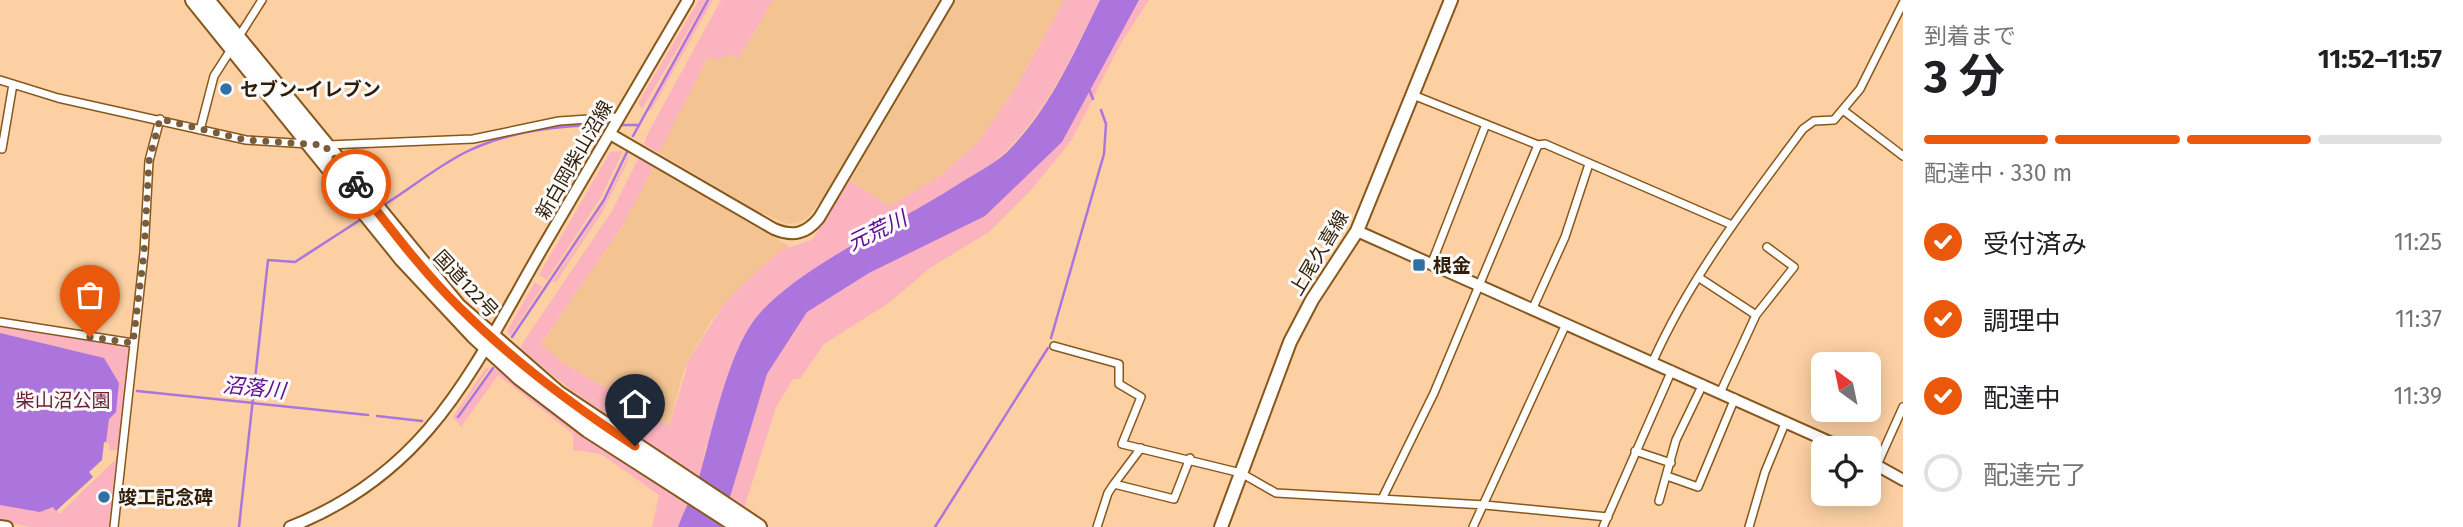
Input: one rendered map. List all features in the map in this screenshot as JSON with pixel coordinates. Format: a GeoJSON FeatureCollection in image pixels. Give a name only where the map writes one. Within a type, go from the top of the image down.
{"type":"FeatureCollection","features":[{"type":"Feature","properties":{"kind":"highway","name":"国道122号"},"geometry":{"type":"LineString","coordinates":[[193,0],[235,43],[317,145],[410,268],[488,342],[520,378],[588,430],[757,525]]}},
{"type":"Feature","properties":{"kind":"highway","name":"国道122号"},"geometry":{"type":"LineString","coordinates":[[207,0],[235,43]]}},
{"type":"Feature","properties":{"kind":"highway","name":"国道122号"},"geometry":{"type":"LineString","coordinates":[[673,478],[739,527]]}},
{"type":"Feature","properties":{"kind":"main road","name":"上尾久喜線"},"geometry":{"type":"LineString","coordinates":[[1221,527],[1290,342],[1312,300],[1357,231],[1451,0]]}},
{"type":"Feature","properties":{"kind":"street"},"geometry":{"type":"LineString","coordinates":[[200,130],[214,76],[262,0]]}},
{"type":"Feature","properties":{"kind":"street","name":"新白岡柴山沼線"},"geometry":{"type":"LineString","coordinates":[[290,527],[348,499],[399,462],[438,421],[488,342],[688,0]]}},
{"type":"Feature","properties":{"kind":"street"},"geometry":{"type":"LineString","coordinates":[[610,134],[774,229],[785,233],[805,231],[819,218],[948,0]]}},
{"type":"Feature","properties":{"kind":"street"},"geometry":{"type":"LineString","coordinates":[[1653,361],[1672,318],[1698,277],[1732,225],[1804,128],[1814,121],[1834,120],[1860,89],[1903,3]]}},
{"type":"Feature","properties":{"kind":"street"},"geometry":{"type":"LineString","coordinates":[[0,80],[58,98],[246,140],[317,145],[360,146],[473,139],[559,121],[619,117]]}},
{"type":"Feature","properties":{"kind":"street"},"geometry":{"type":"LineString","coordinates":[[2,149],[13,84]]}},
{"type":"Feature","properties":{"kind":"street"},"geometry":{"type":"LineString","coordinates":[[1413,95],[1538,145],[1545,144],[1732,225]]}},
{"type":"Feature","properties":{"kind":"street"},"geometry":{"type":"LineString","coordinates":[[1843,110],[1903,156]]}},
{"type":"Feature","properties":{"kind":"street"},"geometry":{"type":"LineString","coordinates":[[114,527],[144,253],[149,161],[160,119]]}},
{"type":"Feature","properties":{"kind":"street"},"geometry":{"type":"LineString","coordinates":[[1431,265],[1486,124]]}},
{"type":"Feature","properties":{"kind":"street"},"geometry":{"type":"LineString","coordinates":[[1382,499],[1434,393],[1481,287],[1538,145]]}},
{"type":"Feature","properties":{"kind":"street"},"geometry":{"type":"LineString","coordinates":[[1532,310],[1565,237],[1589,164]]}},
{"type":"Feature","properties":{"kind":"street"},"geometry":{"type":"LineString","coordinates":[[1357,231],[1818,436]]}},
{"type":"Feature","properties":{"kind":"street"},"geometry":{"type":"LineString","coordinates":[[1721,391],[1756,315],[1794,267],[1767,247]]}},
{"type":"Feature","properties":{"kind":"street"},"geometry":{"type":"LineString","coordinates":[[1698,277],[1756,315]]}},
{"type":"Feature","properties":{"kind":"street"},"geometry":{"type":"LineString","coordinates":[[0,322],[133,343]]}},
{"type":"Feature","properties":{"kind":"street"},"geometry":{"type":"LineString","coordinates":[[1473,527],[1566,324]]}},
{"type":"Feature","properties":{"kind":"street"},"geometry":{"type":"LineString","coordinates":[[1054,346],[1119,364],[1119,384],[1141,397],[1122,444],[1190,458],[1241,473],[1276,493],[1485,505],[1608,516]]}},
{"type":"Feature","properties":{"kind":"street"},"geometry":{"type":"LineString","coordinates":[[1603,527],[1672,370]]}},
{"type":"Feature","properties":{"kind":"street"},"geometry":{"type":"LineString","coordinates":[[1660,501],[1676,440],[1704,384]]}},
{"type":"Feature","properties":{"kind":"street"},"geometry":{"type":"LineString","coordinates":[[1667,476],[1698,487],[1735,398]]}},
{"type":"Feature","properties":{"kind":"street"},"geometry":{"type":"LineString","coordinates":[[1881,448],[1903,407]]}},
{"type":"Feature","properties":{"kind":"street"},"geometry":{"type":"LineString","coordinates":[[1749,527],[1765,472],[1786,421]]}},
{"type":"Feature","properties":{"kind":"street"},"geometry":{"type":"LineString","coordinates":[[1097,527],[1108,493],[1141,448]]}},
{"type":"Feature","properties":{"kind":"street"},"geometry":{"type":"LineString","coordinates":[[1635,451],[1671,463]]}},
{"type":"Feature","properties":{"kind":"street"},"geometry":{"type":"LineString","coordinates":[[1114,484],[1174,499],[1190,458]]}},
{"type":"Feature","properties":{"kind":"street"},"geometry":{"type":"LineString","coordinates":[[1881,468],[1903,480]]}},
{"type":"Feature","properties":{"kind":"street"},"geometry":{"type":"LineString","coordinates":[[0,526],[7,527]]}},
{"type":"Feature","properties":{"kind":"shaded area"},"geometry":{"type":"Polygon","coordinates":[[[741,0],[939,0],[825,195],[807,218],[798,223],[787,224],[758,211],[659,153],[676,116],[741,0]]]}},
{"type":"Feature","properties":{"kind":"shaded area"},"geometry":{"type":"Polygon","coordinates":[[[956,0],[1064,0],[1015,89],[979,141],[940,176],[890,206],[850,181],[956,0]]]}},
{"type":"Feature","properties":{"kind":"shaded area"},"geometry":{"type":"Polygon","coordinates":[[[1100,0],[1139,0],[1062,142],[985,216],[869,273],[807,312],[767,374],[721,527],[678,527],[698,481],[729,372],[745,334],[755,319],[796,281],[933,200],[1006,153],[1048,100],[1100,0]]]}},
{"type":"Feature","properties":{"kind":"shaded area"},"geometry":{"type":"Polygon","coordinates":[[[653,167],[789,246],[722,307],[710,323],[685,366],[669,426],[562,362],[541,344],[625,222],[653,167]]]}},
{"type":"Feature","properties":{"kind":"shaded area","name":"柴山沼公園"},"geometry":{"type":"Polygon","coordinates":[[[0,333],[104,358],[119,383],[116,412],[109,419],[106,442],[109,450],[118,450],[116,460],[59,515],[53,507],[40,512],[0,505],[0,333]]]}},
{"type":"Feature","properties":{"kind":"green space"},"geometry":{"type":"Polygon","coordinates":[[[699,0],[706,0],[642,109],[638,103],[699,0]]]}},
{"type":"Feature","properties":{"kind":"green space"},"geometry":{"type":"Polygon","coordinates":[[[709,0],[713,0],[652,109],[646,112],[709,0]]]}},
{"type":"Feature","properties":{"kind":"green space"},"geometry":{"type":"Polygon","coordinates":[[[721,0],[773,0],[738,59],[730,54],[716,61],[711,56],[707,59],[659,153],[644,144],[648,133],[721,0]]]}},
{"type":"Feature","properties":{"kind":"green space"},"geometry":{"type":"Polygon","coordinates":[[[1064,0],[1100,0],[1039,112],[1024,132],[987,168],[814,269],[706,446],[700,475],[678,527],[652,527],[659,495],[601,454],[573,450],[573,434],[498,375],[461,427],[453,417],[486,368],[490,367],[457,415],[459,418],[494,369],[497,369],[568,426],[673,493],[676,481],[675,463],[573,391],[521,350],[522,344],[612,211],[639,157],[653,167],[625,222],[541,344],[562,362],[669,426],[687,368],[685,366],[722,307],[741,286],[781,250],[812,240],[850,181],[890,206],[940,176],[979,141],[1015,89],[1064,0]]]}},
{"type":"Feature","properties":{"kind":"green space"},"geometry":{"type":"Polygon","coordinates":[[[1139,0],[1149,0],[1121,43],[1071,141],[1032,189],[989,232],[930,268],[889,303],[824,344],[800,379],[793,379],[776,407],[738,527],[721,527],[767,374],[807,312],[1062,142],[1139,0]]]}},
{"type":"Feature","properties":{"kind":"green space"},"geometry":{"type":"Polygon","coordinates":[[[623,151],[601,197],[547,280],[539,275],[610,152],[623,151]]]}},
{"type":"Feature","properties":{"kind":"green space"},"geometry":{"type":"Polygon","coordinates":[[[629,154],[602,213],[556,282],[552,282],[606,200],[629,154]]]}},
{"type":"Feature","properties":{"kind":"green space"},"geometry":{"type":"Polygon","coordinates":[[[535,282],[542,287],[510,336],[507,331],[535,282]]]}},
{"type":"Feature","properties":{"kind":"green space","name":"柴山沼公園"},"geometry":{"type":"Polygon","coordinates":[[[0,325],[127,345],[130,351],[112,527],[31,527],[0,521],[0,325]]]}},
{"type":"Feature","properties":{"kind":"pier"},"geometry":{"type":"Polygon","coordinates":[[[104,442],[109,443],[109,450],[118,450],[116,460],[59,515],[56,511],[93,477],[89,472],[102,460],[104,442]]]}},
{"type":"Feature","properties":{"kind":"waterway","name":"沼落川"},"geometry":{"type":"LineString","coordinates":[[633,136],[708,0]]}},
{"type":"Feature","properties":{"kind":"waterway"},"geometry":{"type":"LineString","coordinates":[[1089,89],[1093,99]]}},
{"type":"Feature","properties":{"kind":"waterway"},"geometry":{"type":"LineString","coordinates":[[1051,338],[1104,154],[1106,124],[1101,110]]}},
{"type":"Feature","properties":{"kind":"waterway"},"geometry":{"type":"LineString","coordinates":[[384,205],[445,164],[483,145],[536,130],[610,125]]}},
{"type":"Feature","properties":{"kind":"waterway"},"geometry":{"type":"LineString","coordinates":[[620,125],[638,125]]}},
{"type":"Feature","properties":{"kind":"waterway","name":"沼落川"},"geometry":{"type":"LineString","coordinates":[[512,337],[604,200],[627,152]]}},
{"type":"Feature","properties":{"kind":"waterway"},"geometry":{"type":"LineString","coordinates":[[239,527],[268,260],[295,262],[363,218]]}},
{"type":"Feature","properties":{"kind":"waterway"},"geometry":{"type":"LineString","coordinates":[[935,527],[1048,348]]}},
{"type":"Feature","properties":{"kind":"waterway","name":"沼落川"},"geometry":{"type":"LineString","coordinates":[[458,417],[493,368]]}},
{"type":"Feature","properties":{"kind":"waterway","name":"沼落川"},"geometry":{"type":"LineString","coordinates":[[137,391],[368,415]]}},
{"type":"Feature","properties":{"kind":"waterway","name":"沼落川"},"geometry":{"type":"LineString","coordinates":[[377,416],[422,421]]}},
{"type":"Feature","properties":{"kind":"way so far"},"geometry":{"type":"LineString","coordinates":[[90,337],[133,343],[144,253],[149,161],[160,119],[246,140],[324,145],[356,184]]}},
{"type":"Feature","properties":{"kind":"place","name":"セブン-イレブン"},"geometry":{"type":"Point","coordinates":[226,89]}},
{"type":"Feature","properties":{"kind":"place","name":"根金"},"geometry":{"type":"Point","coordinates":[1419,265]}},
{"type":"Feature","properties":{"kind":"place","name":"竣工記念碑"},"geometry":{"type":"Point","coordinates":[104,497]}},
{"type":"Feature","properties":{"kind":"route"},"geometry":{"type":"LineString","coordinates":[[356,184],[433,279],[491,337],[558,393],[635,446]]}},
{"type":"Feature","properties":{"kind":"water label","name":"元荒川"},"geometry":{"type":"Point","coordinates":[877,231]}}]}
